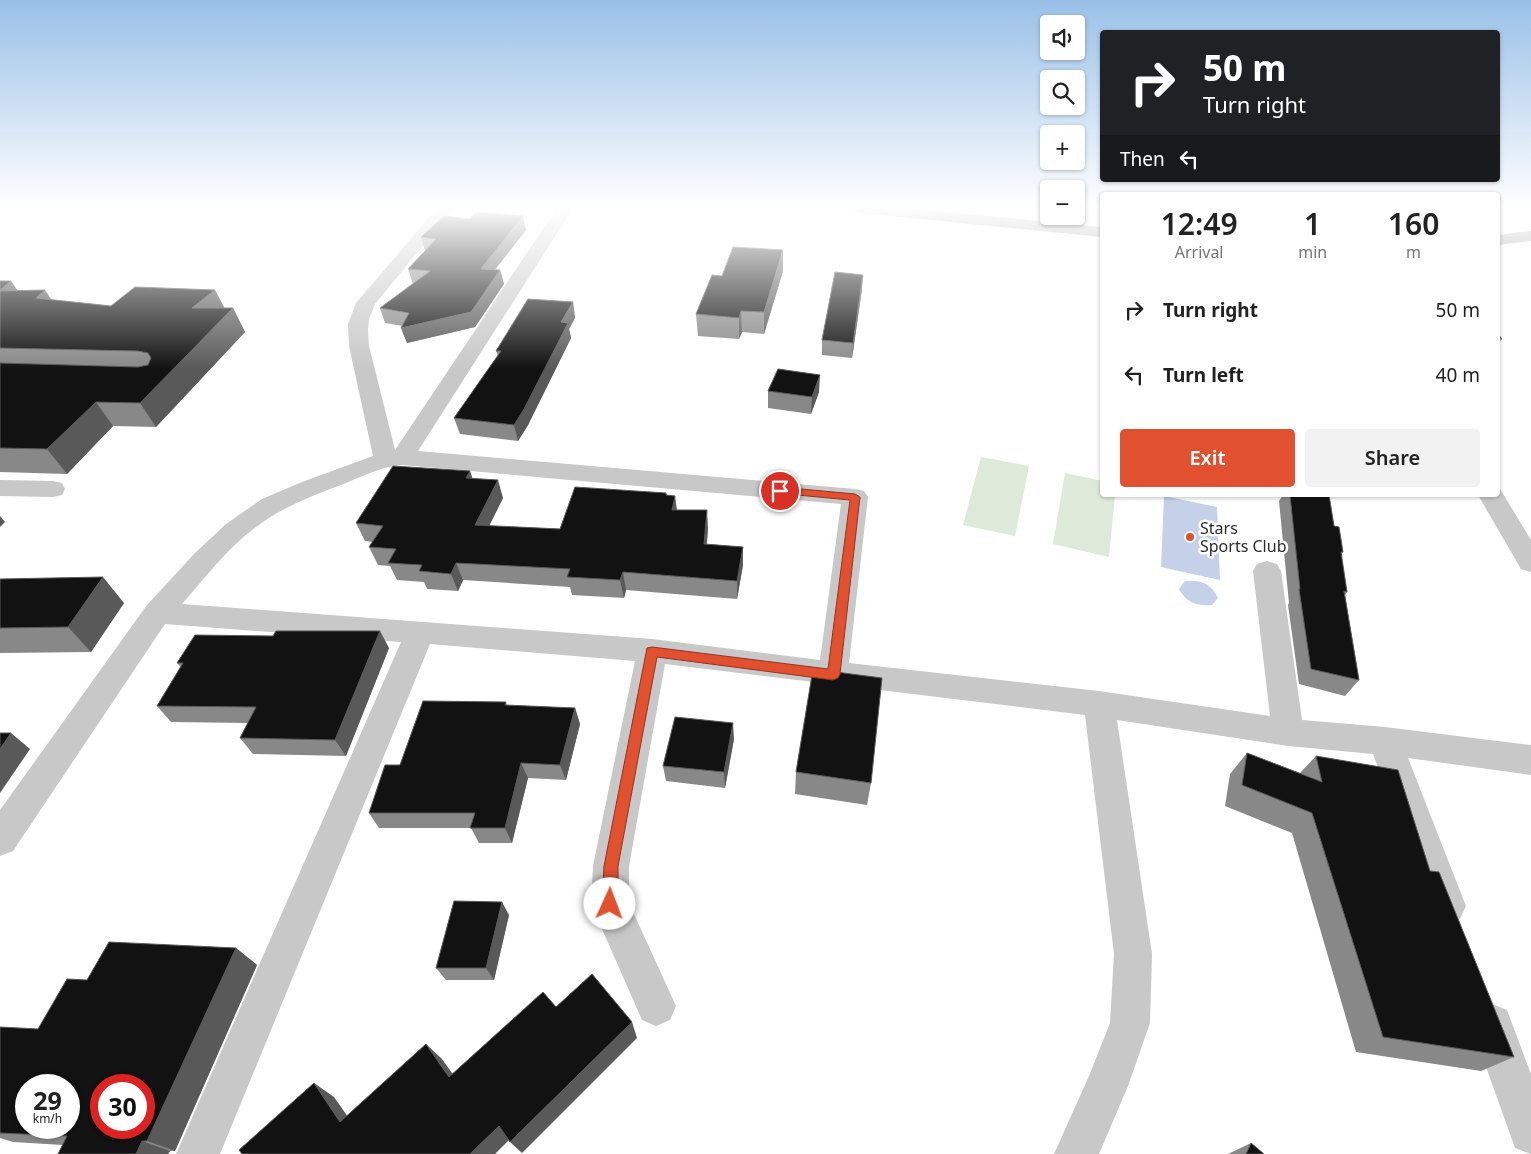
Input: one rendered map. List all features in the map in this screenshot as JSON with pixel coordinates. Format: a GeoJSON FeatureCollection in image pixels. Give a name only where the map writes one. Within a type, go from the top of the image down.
{"type":"FeatureCollection","features":[{"type":"Feature","properties":{"kind":"street"},"geometry":{"type":"LineString","coordinates":[[394,458],[356,332],[359,318],[366,303],[401,262]]}},
{"type":"Feature","properties":{"kind":"street"},"geometry":{"type":"LineString","coordinates":[[394,458],[528,262]]}},
{"type":"Feature","properties":{"kind":"street"},"geometry":{"type":"LineString","coordinates":[[0,839],[157,613],[236,529],[275,503],[394,458],[855,497],[833,674]]}},
{"type":"Feature","properties":{"kind":"street"},"geometry":{"type":"LineString","coordinates":[[0,488],[53,489]]}},
{"type":"Feature","properties":{"kind":"street"},"geometry":{"type":"LineString","coordinates":[[1492,497],[1531,562]]}},
{"type":"Feature","properties":{"kind":"street"},"geometry":{"type":"LineString","coordinates":[[1267,571],[1288,732]]}},
{"type":"Feature","properties":{"kind":"street"},"geometry":{"type":"LineString","coordinates":[[157,613],[420,632],[652,652],[1099,704],[1288,732],[1385,741],[1531,760]]}},
{"type":"Feature","properties":{"kind":"street"},"geometry":{"type":"LineString","coordinates":[[198,1154],[420,632]]}},
{"type":"Feature","properties":{"kind":"street"},"geometry":{"type":"LineString","coordinates":[[652,652],[611,866],[610,904],[656,1006]]}},
{"type":"Feature","properties":{"kind":"street"},"geometry":{"type":"LineString","coordinates":[[1076,1154],[1107,1086],[1130,1023],[1133,954],[1099,704]]}},
{"type":"Feature","properties":{"kind":"street"},"geometry":{"type":"LineString","coordinates":[[1385,741],[1460,940]]}},
{"type":"Feature","properties":{"kind":"street"},"geometry":{"type":"LineString","coordinates":[[1480,995],[1531,1132]]}},
{"type":"Feature","properties":{"kind":"green space"},"geometry":{"type":"Polygon","coordinates":[[[981,457],[1029,466],[1015,536],[963,525],[981,457]]]}},
{"type":"Feature","properties":{"kind":"green space"},"geometry":{"type":"Polygon","coordinates":[[[1065,473],[1100,481],[1100,497],[1115,497],[1109,557],[1053,544],[1065,473]]]}},
{"type":"Feature","properties":{"kind":"water","name":"Stars Sports Club"},"geometry":{"type":"Polygon","coordinates":[[[1164,497],[1217,507],[1220,580],[1161,567],[1164,497]]]}},
{"type":"Feature","properties":{"kind":"water"},"geometry":{"type":"Polygon","coordinates":[[[1185,581],[1196,581],[1208,586],[1218,598],[1212,605],[1192,603],[1185,598],[1179,589],[1185,581]]]}},
{"type":"Feature","properties":{"kind":"building"},"geometry":{"type":"Polygon","coordinates":[[[415,262],[487,262],[481,269],[500,270],[471,312],[401,328],[409,313],[380,308],[430,271],[408,269],[415,262]]]}},
{"type":"Feature","properties":{"kind":"building"},"geometry":{"type":"Polygon","coordinates":[[[727,262],[779,262],[764,312],[741,311],[739,318],[696,314],[712,275],[722,276],[727,262]]]}},
{"type":"Feature","properties":{"kind":"building"},"geometry":{"type":"Polygon","coordinates":[[[835,272],[863,275],[853,343],[822,340],[835,272]]]}},
{"type":"Feature","properties":{"kind":"building"},"geometry":{"type":"Polygon","coordinates":[[[0,281],[11,281],[0,290],[0,281]]]}},
{"type":"Feature","properties":{"kind":"building"},"geometry":{"type":"Polygon","coordinates":[[[135,287],[215,290],[192,308],[233,308],[140,403],[96,402],[47,449],[0,448],[0,363],[138,367],[148,365],[151,358],[148,353],[138,351],[0,348],[0,291],[45,290],[36,298],[111,306],[135,287]]]}},
{"type":"Feature","properties":{"kind":"building"},"geometry":{"type":"Polygon","coordinates":[[[528,299],[573,302],[561,322],[568,323],[524,409],[514,425],[454,418],[501,351],[496,351],[528,299]]]}},
{"type":"Feature","properties":{"kind":"building"},"geometry":{"type":"Polygon","coordinates":[[[778,369],[820,375],[812,397],[768,391],[778,369]]]}},
{"type":"Feature","properties":{"kind":"building"},"geometry":{"type":"Polygon","coordinates":[[[393,466],[470,471],[466,478],[498,480],[475,525],[560,529],[575,487],[666,493],[666,495],[675,496],[672,510],[707,510],[704,544],[743,547],[737,581],[623,572],[620,580],[567,577],[570,569],[456,563],[451,574],[419,571],[422,565],[388,563],[396,549],[369,547],[383,526],[356,523],[393,466]]]}},
{"type":"Feature","properties":{"kind":"building"},"geometry":{"type":"Polygon","coordinates":[[[1290,497],[1329,497],[1334,526],[1339,527],[1347,592],[1344,591],[1359,680],[1311,669],[1290,497]]]}},
{"type":"Feature","properties":{"kind":"building"},"geometry":{"type":"Polygon","coordinates":[[[103,577],[68,627],[0,628],[0,579],[103,577]]]}},
{"type":"Feature","properties":{"kind":"building"},"geometry":{"type":"Polygon","coordinates":[[[276,631],[380,631],[335,740],[240,738],[256,707],[157,706],[183,663],[177,663],[195,635],[273,636],[276,631]]]}},
{"type":"Feature","properties":{"kind":"building"},"geometry":{"type":"Polygon","coordinates":[[[813,669],[882,678],[871,783],[796,772],[813,669]]]}},
{"type":"Feature","properties":{"kind":"building"},"geometry":{"type":"Polygon","coordinates":[[[423,701],[506,702],[505,705],[575,708],[560,765],[521,763],[505,828],[470,828],[475,813],[369,813],[385,765],[400,765],[423,701]]]}},
{"type":"Feature","properties":{"kind":"building"},"geometry":{"type":"Polygon","coordinates":[[[675,717],[733,723],[724,772],[663,766],[675,717]]]}},
{"type":"Feature","properties":{"kind":"building"},"geometry":{"type":"Polygon","coordinates":[[[0,733],[11,733],[0,749],[0,733]]]}},
{"type":"Feature","properties":{"kind":"building"},"geometry":{"type":"Polygon","coordinates":[[[1247,753],[1322,782],[1316,756],[1398,770],[1430,871],[1439,872],[1514,1057],[1383,1037],[1312,813],[1242,785],[1247,753]]]}},
{"type":"Feature","properties":{"kind":"building"},"geometry":{"type":"Polygon","coordinates":[[[454,901],[502,902],[486,968],[436,968],[454,901]]]}},
{"type":"Feature","properties":{"kind":"building"},"geometry":{"type":"Polygon","coordinates":[[[109,942],[236,948],[155,1124],[155,1074],[90,1074],[90,1139],[148,1139],[147,1141],[142,1141],[136,1154],[58,1154],[66,1139],[80,1139],[80,1074],[15,1074],[15,1134],[0,1133],[0,1027],[38,1029],[67,979],[87,980],[109,942]]]}},
{"type":"Feature","properties":{"kind":"building"},"geometry":{"type":"Polygon","coordinates":[[[592,974],[632,1022],[510,1142],[499,1126],[470,1154],[242,1154],[239,1150],[314,1083],[340,1122],[426,1044],[449,1077],[543,992],[556,1007],[592,974]]]}},
{"type":"Feature","properties":{"kind":"building"},"geometry":{"type":"Polygon","coordinates":[[[1251,1143],[1264,1154],[1246,1154],[1251,1143]]]}},
{"type":"Feature","properties":{"kind":"place","name":"Stars Sports Club"},"geometry":{"type":"Point","coordinates":[1190,537]}},
{"type":"Feature","properties":{"kind":"route"},"geometry":{"type":"LineString","coordinates":[[610,904],[611,866],[652,652],[833,674],[855,497],[780,491]]}}]}
